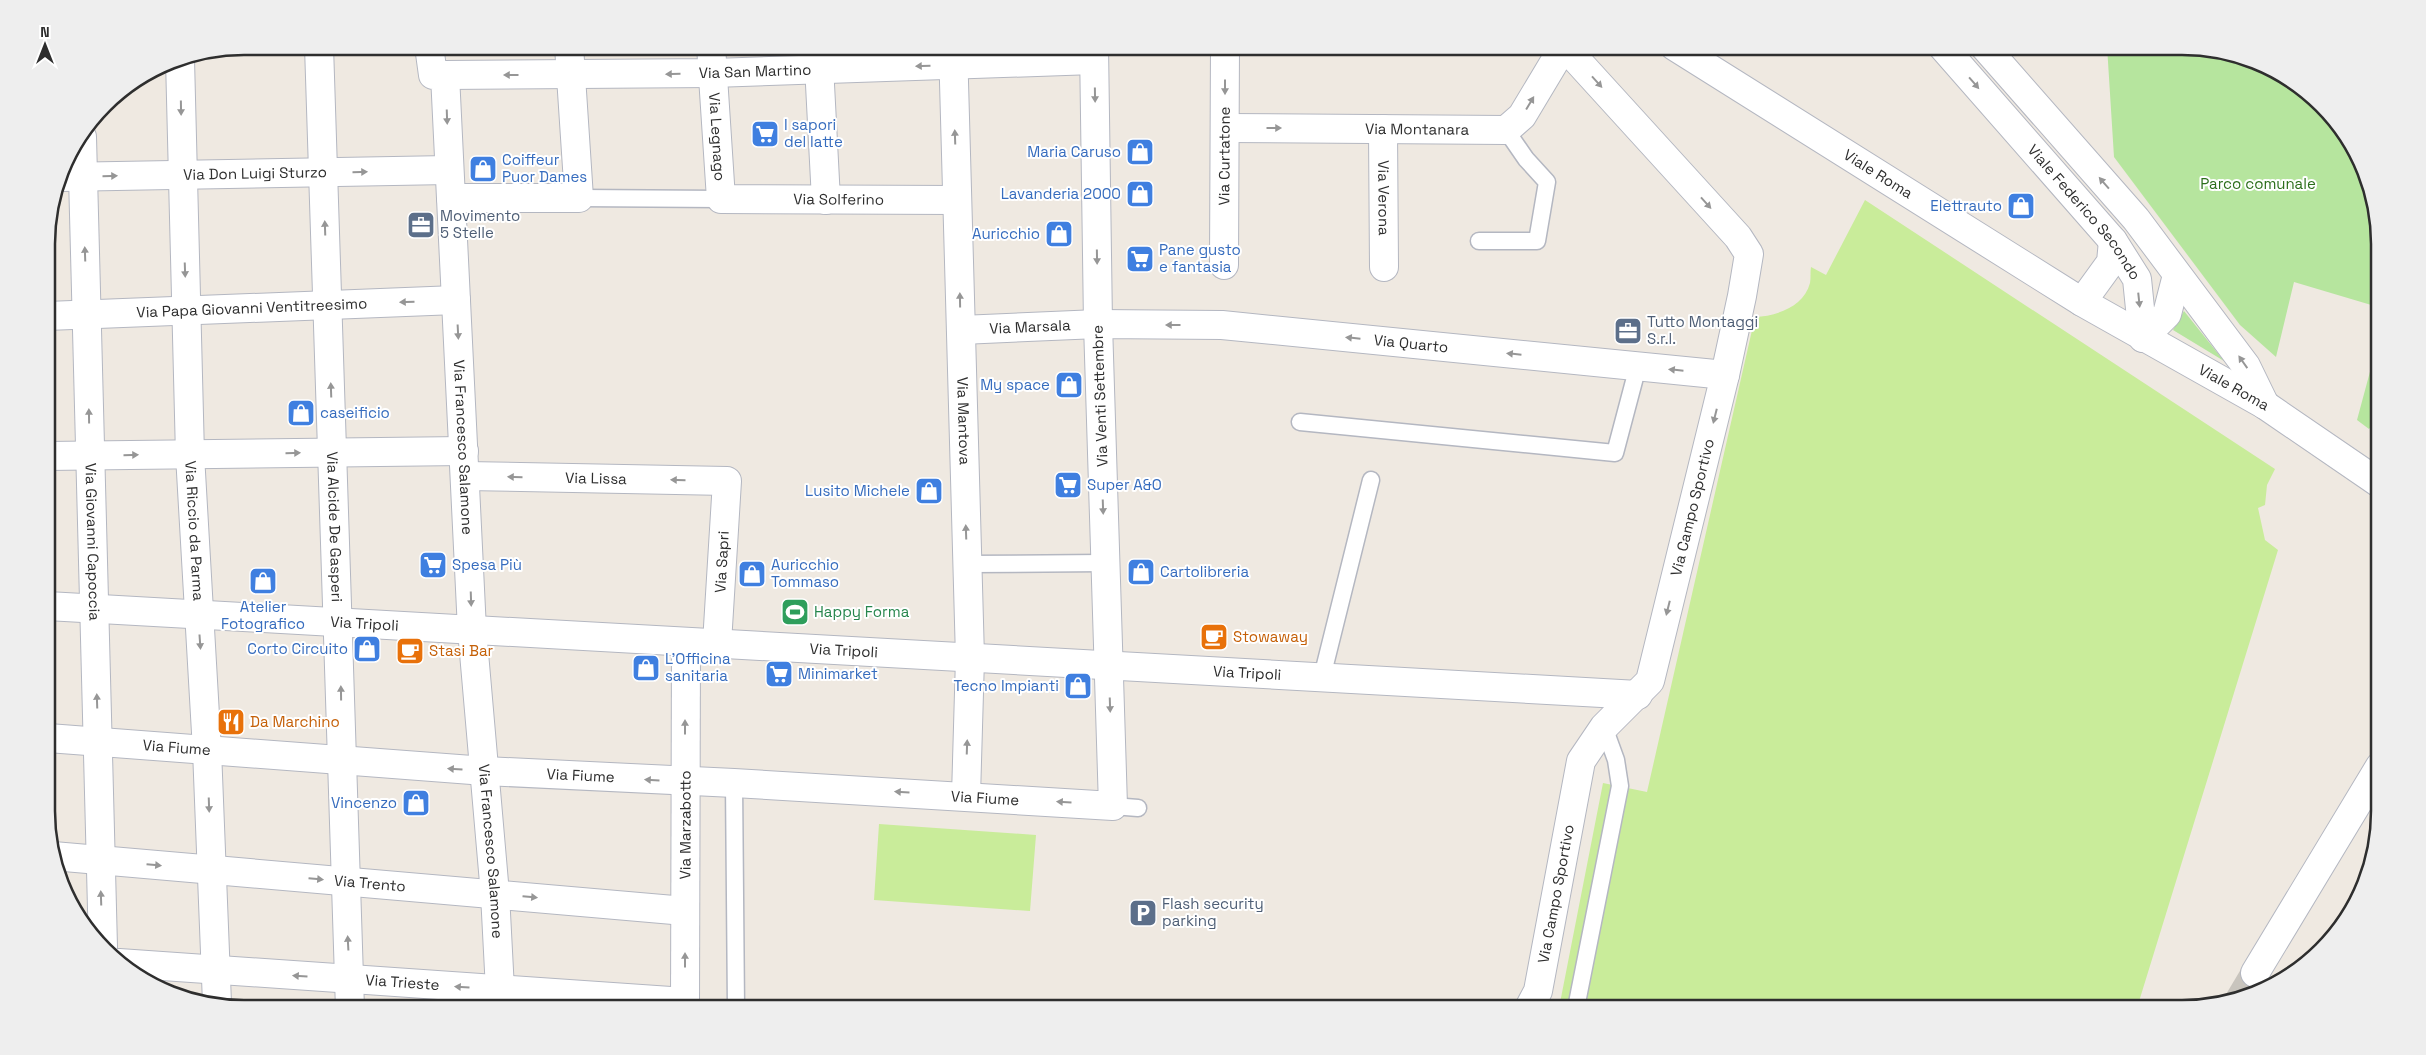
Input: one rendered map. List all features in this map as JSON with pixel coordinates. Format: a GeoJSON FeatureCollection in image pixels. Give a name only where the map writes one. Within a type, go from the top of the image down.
{"type":"FeatureCollection","features":[{"type":"Feature","properties":{"kind":"street","name":"Via Alcide De Gasperi"},"geometry":{"type":"LineString","coordinates":[[319,55],[350,1000]]}},
{"type":"Feature","properties":{"kind":"street"},"geometry":{"type":"LineString","coordinates":[[430,55],[432,75],[445,75]]}},
{"type":"Feature","properties":{"kind":"street"},"geometry":{"type":"LineString","coordinates":[[451,198],[579,198],[570,55]]}},
{"type":"Feature","properties":{"kind":"street","name":"Via Legnago"},"geometry":{"type":"LineString","coordinates":[[712,55],[721,199]]}},
{"type":"Feature","properties":{"kind":"street","name":"Via San Martino"},"geometry":{"type":"LineString","coordinates":[[445,75],[713,73],[819,58],[1000,55]]}},
{"type":"Feature","properties":{"kind":"street","name":"Via Venti Settembre"},"geometry":{"type":"LineString","coordinates":[[1094,55],[1104,563],[1109,666],[1125,807]]}},
{"type":"Feature","properties":{"kind":"street","name":"Via Curtatone"},"geometry":{"type":"LineString","coordinates":[[1224,265],[1225,55]]}},
{"type":"Feature","properties":{"kind":"street"},"geometry":{"type":"LineString","coordinates":[[1506,130],[1522,116],[1559,55]]}},
{"type":"Feature","properties":{"kind":"street","name":"Via Campo Sportivo"},"geometry":{"type":"LineString","coordinates":[[1533,1000],[1538,991],[1581,761],[1604,727],[1650,681],[1725,374],[1742,296],[1748,254],[1738,238],[1572,55]]}},
{"type":"Feature","properties":{"kind":"street","name":"Viale Roma"},"geometry":{"type":"LineString","coordinates":[[1688,55],[2082,302],[2265,405],[2371,478]]}},
{"type":"Feature","properties":{"kind":"street","name":"Viale Federico Secondo"},"geometry":{"type":"LineString","coordinates":[[1950,55],[2113,241],[2137,279],[2143,338]]}},
{"type":"Feature","properties":{"kind":"street"},"geometry":{"type":"LineString","coordinates":[[1992,55],[2136,220],[2246,366],[2265,405]]}},
{"type":"Feature","properties":{"kind":"street","name":"Via Mantova"},"geometry":{"type":"LineString","coordinates":[[953,56],[970,658],[966,796]]}},
{"type":"Feature","properties":{"kind":"street"},"geometry":{"type":"LineString","coordinates":[[819,58],[826,200]]}},
{"type":"Feature","properties":{"kind":"street","name":"Via Riccio da Parma"},"geometry":{"type":"LineString","coordinates":[[180,66],[190,455],[207,750],[210,870],[217,998]]}},
{"type":"Feature","properties":{"kind":"street","name":"Via Francesco Salamone"},"geometry":{"type":"LineString","coordinates":[[445,75],[472,630],[495,894],[501,999]]}},
{"type":"Feature","properties":{"kind":"street","name":"Via Montanara"},"geometry":{"type":"LineString","coordinates":[[1226,128],[1506,130]]}},
{"type":"Feature","properties":{"kind":"street","name":"Via Verona"},"geometry":{"type":"LineString","coordinates":[[1383,129],[1384,267]]}},
{"type":"Feature","properties":{"kind":"street","name":"Via Giovanni Capoccia"},"geometry":{"type":"LineString","coordinates":[[78,154],[72,177],[87,314],[103,937]]}},
{"type":"Feature","properties":{"kind":"street","name":"Via Don Luigi Sturzo"},"geometry":{"type":"LineString","coordinates":[[72,177],[449,170]]}},
{"type":"Feature","properties":{"kind":"street","name":"Via Solferino"},"geometry":{"type":"LineString","coordinates":[[721,199],[957,200]]}},
{"type":"Feature","properties":{"kind":"street"},"geometry":{"type":"LineString","coordinates":[[2082,302],[2110,262],[2113,241]]}},
{"type":"Feature","properties":{"kind":"street"},"geometry":{"type":"LineString","coordinates":[[2143,338],[2167,314],[2177,275]]}},
{"type":"Feature","properties":{"kind":"street","name":"Via Papa Giovanni Ventitreesimo"},"geometry":{"type":"LineString","coordinates":[[55,316],[456,300]]}},
{"type":"Feature","properties":{"kind":"street","name":"Via Quarto"},"geometry":{"type":"LineString","coordinates":[[1098,324],[1222,325],[1725,374]]}},
{"type":"Feature","properties":{"kind":"street","name":"Via Marsala"},"geometry":{"type":"LineString","coordinates":[[961,330],[1098,324]]}},
{"type":"Feature","properties":{"kind":"street","name":"Via Lissa"},"geometry":{"type":"LineString","coordinates":[[55,456],[333,453],[726,482]]}},
{"type":"Feature","properties":{"kind":"street","name":"Via Sapri"},"geometry":{"type":"LineString","coordinates":[[717,643],[726,482]]}},
{"type":"Feature","properties":{"kind":"street","name":"Via Tripoli"},"geometry":{"type":"LineString","coordinates":[[55,606],[1638,695]]}},
{"type":"Feature","properties":{"kind":"street","name":"Via Marzabotto"},"geometry":{"type":"LineString","coordinates":[[685,1000],[686,642]]}},
{"type":"Feature","properties":{"kind":"street","name":"Via Fiume"},"geometry":{"type":"LineString","coordinates":[[55,739],[485,771],[966,796],[1125,807]]}},
{"type":"Feature","properties":{"kind":"street"},"geometry":{"type":"LineString","coordinates":[[2255,973],[2371,781]]}},
{"type":"Feature","properties":{"kind":"street","name":"Via Trento"},"geometry":{"type":"LineString","coordinates":[[60,857],[685,911]]}},
{"type":"Feature","properties":{"kind":"street","name":"Via Trieste"},"geometry":{"type":"LineString","coordinates":[[133,964],[350,980],[501,999],[532,1000]]}},
{"type":"Feature","properties":{"kind":"lane"},"geometry":{"type":"LineString","coordinates":[[1479,241],[1537,241],[1547,182],[1526,159],[1506,130]]}},
{"type":"Feature","properties":{"kind":"lane"},"geometry":{"type":"LineString","coordinates":[[579,198],[721,199]]}},
{"type":"Feature","properties":{"kind":"lane"},"geometry":{"type":"LineString","coordinates":[[1300,422],[1615,453],[1638,366]]}},
{"type":"Feature","properties":{"kind":"lane"},"geometry":{"type":"LineString","coordinates":[[1322,677],[1371,480]]}},
{"type":"Feature","properties":{"kind":"lane"},"geometry":{"type":"LineString","coordinates":[[966,564],[1104,563]]}},
{"type":"Feature","properties":{"kind":"lane"},"geometry":{"type":"LineString","coordinates":[[1578,1000],[1620,786],[1616,760],[1604,727]]}},
{"type":"Feature","properties":{"kind":"lane"},"geometry":{"type":"LineString","coordinates":[[734,783],[736,1000]]}},
{"type":"Feature","properties":{"kind":"green space","name":"Parco comunale"},"geometry":{"type":"Polygon","coordinates":[[[2108,55],[2194,55],[2231,61],[2266,74],[2297,94],[2316,110],[2332,129],[2352,160],[2365,195],[2371,232],[2371,305],[2294,282],[2276,357],[2240,325],[2114,157],[2108,55]]]}},
{"type":"Feature","properties":{"kind":"green space"},"geometry":{"type":"Polygon","coordinates":[[[1865,200],[2275,469],[2267,485],[2265,505],[2258,508],[2265,540],[2278,550],[2139,1000],[1561,1000],[1603,783],[1647,792],[1755,317],[1772,315],[1788,309],[1802,298],[1810,283],[1811,267],[1826,275],[1865,200]]]}},
{"type":"Feature","properties":{"kind":"green space"},"geometry":{"type":"Polygon","coordinates":[[[2184,311],[2224,361],[2173,330],[2184,311]]]}},
{"type":"Feature","properties":{"kind":"green space"},"geometry":{"type":"Polygon","coordinates":[[[2371,368],[2371,427],[2369,429],[2357,420],[2371,368]]]}},
{"type":"Feature","properties":{"kind":"green space"},"geometry":{"type":"Polygon","coordinates":[[[879,824],[1036,835],[1030,911],[874,900],[879,824]]]}},
{"type":"Feature","properties":{"kind":"tunnel"},"geometry":{"type":"LineString","coordinates":[[2245,989],[2255,973]]}},
{"type":"Feature","properties":{"kind":"place","name":"I sapori del latte"},"geometry":{"type":"Point","coordinates":[765,134]}},
{"type":"Feature","properties":{"kind":"place","name":"Maria Caruso"},"geometry":{"type":"Point","coordinates":[1140,152]}},
{"type":"Feature","properties":{"kind":"place","name":"Coiffeur Puor Dames"},"geometry":{"type":"Point","coordinates":[483,169]}},
{"type":"Feature","properties":{"kind":"place","name":"Lavanderia 2000"},"geometry":{"type":"Point","coordinates":[1140,194]}},
{"type":"Feature","properties":{"kind":"place","name":"Elettrauto"},"geometry":{"type":"Point","coordinates":[2021,206]}},
{"type":"Feature","properties":{"kind":"place","name":"Movimento 5 Stelle"},"geometry":{"type":"Point","coordinates":[421,225]}},
{"type":"Feature","properties":{"kind":"place","name":"Auricchio"},"geometry":{"type":"Point","coordinates":[1059,234]}},
{"type":"Feature","properties":{"kind":"place","name":"Pane gusto e fantasia"},"geometry":{"type":"Point","coordinates":[1140,259]}},
{"type":"Feature","properties":{"kind":"place","name":"Tutto Montaggi S.r.l."},"geometry":{"type":"Point","coordinates":[1628,331]}},
{"type":"Feature","properties":{"kind":"place","name":"My space"},"geometry":{"type":"Point","coordinates":[1069,385]}},
{"type":"Feature","properties":{"kind":"place","name":"caseificio"},"geometry":{"type":"Point","coordinates":[301,413]}},
{"type":"Feature","properties":{"kind":"place","name":"Super A&O"},"geometry":{"type":"Point","coordinates":[1068,485]}},
{"type":"Feature","properties":{"kind":"place","name":"Lusito Michele"},"geometry":{"type":"Point","coordinates":[929,491]}},
{"type":"Feature","properties":{"kind":"place","name":"Spesa Più"},"geometry":{"type":"Point","coordinates":[433,565]}},
{"type":"Feature","properties":{"kind":"place","name":"Cartolibreria"},"geometry":{"type":"Point","coordinates":[1141,572]}},
{"type":"Feature","properties":{"kind":"place","name":"Auricchio Tommaso"},"geometry":{"type":"Point","coordinates":[752,574]}},
{"type":"Feature","properties":{"kind":"place","name":"Atelier Fotografico"},"geometry":{"type":"Point","coordinates":[263,581]}},
{"type":"Feature","properties":{"kind":"place","name":"Happy Forma"},"geometry":{"type":"Point","coordinates":[795,612]}},
{"type":"Feature","properties":{"kind":"place","name":"Stowaway"},"geometry":{"type":"Point","coordinates":[1214,637]}},
{"type":"Feature","properties":{"kind":"place","name":"Corto Circuito"},"geometry":{"type":"Point","coordinates":[367,649]}},
{"type":"Feature","properties":{"kind":"place","name":"Stasi Bar"},"geometry":{"type":"Point","coordinates":[410,651]}},
{"type":"Feature","properties":{"kind":"place","name":"L'Officina sanitaria"},"geometry":{"type":"Point","coordinates":[646,668]}},
{"type":"Feature","properties":{"kind":"place","name":"Minimarket"},"geometry":{"type":"Point","coordinates":[779,674]}},
{"type":"Feature","properties":{"kind":"place","name":"Tecno Impianti"},"geometry":{"type":"Point","coordinates":[1078,686]}},
{"type":"Feature","properties":{"kind":"place","name":"Da Marchino"},"geometry":{"type":"Point","coordinates":[231,722]}},
{"type":"Feature","properties":{"kind":"place","name":"Vincenzo"},"geometry":{"type":"Point","coordinates":[416,803]}},
{"type":"Feature","properties":{"kind":"place","name":"Flash security parking"},"geometry":{"type":"Point","coordinates":[1143,913]}}]}
